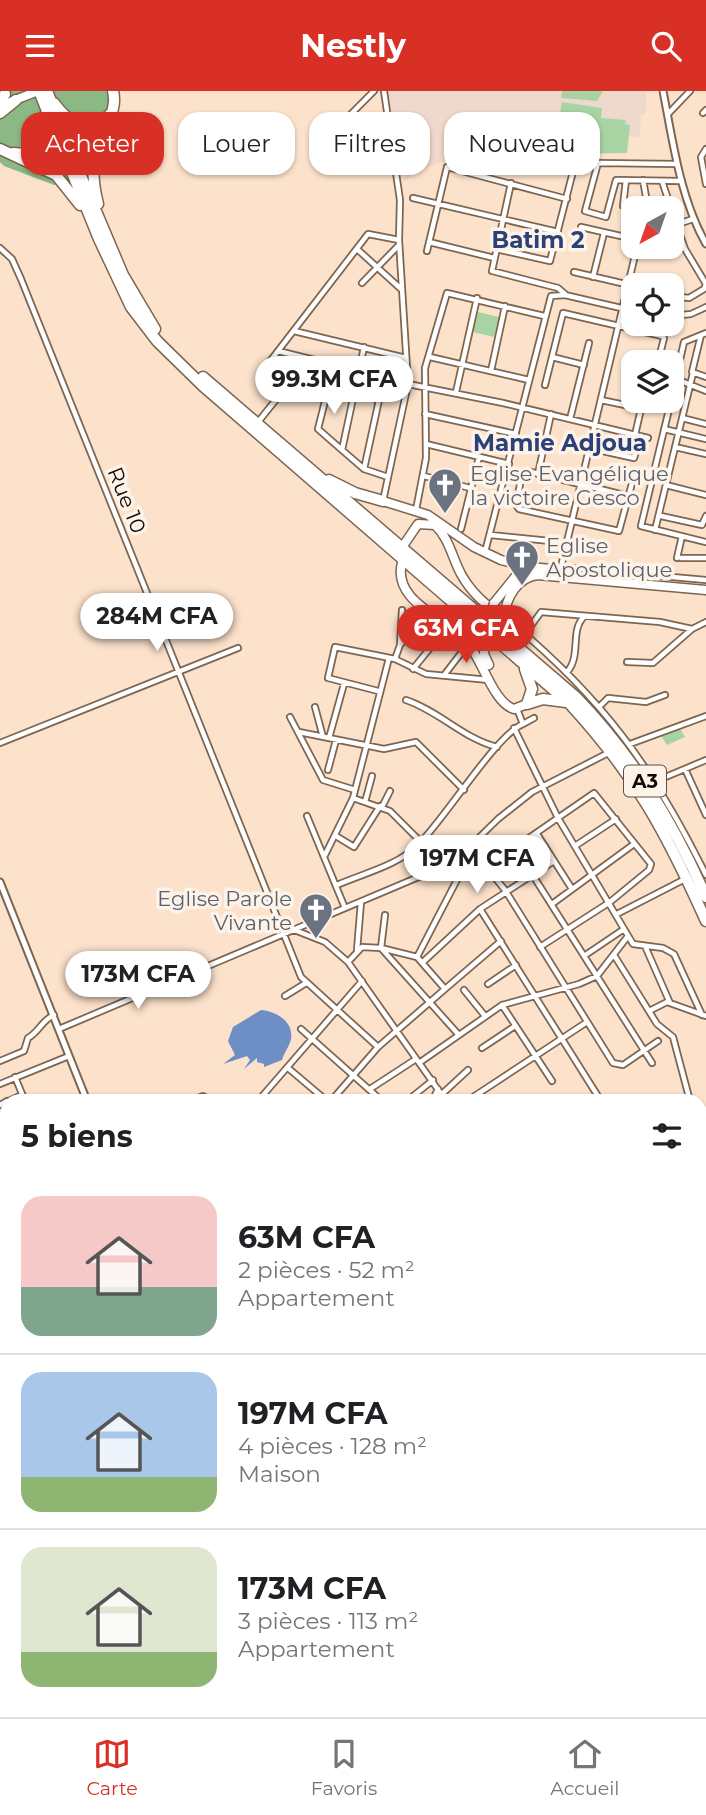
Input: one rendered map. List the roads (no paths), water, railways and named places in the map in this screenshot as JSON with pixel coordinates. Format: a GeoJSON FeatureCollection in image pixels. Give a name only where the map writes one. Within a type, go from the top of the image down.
{"type":"FeatureCollection","features":[{"type":"Feature","properties":{"kind":"highway"},"geometry":{"type":"LineString","coordinates":[[43,93],[69,121],[88,127],[100,124],[107,118],[112,108],[112,91]]}},
{"type":"Feature","properties":{"kind":"highway"},"geometry":{"type":"LineString","coordinates":[[103,239],[92,173],[98,143],[113,114],[112,91]]}},
{"type":"Feature","properties":{"kind":"highway"},"geometry":{"type":"LineString","coordinates":[[0,147],[23,155],[41,145],[46,127],[43,93]]}},
{"type":"Feature","properties":{"kind":"highway"},"geometry":{"type":"LineString","coordinates":[[43,93],[131,307],[169,354],[570,704]]}},
{"type":"Feature","properties":{"kind":"highway"},"geometry":{"type":"LineString","coordinates":[[0,113],[9,98]]}},
{"type":"Feature","properties":{"kind":"highway"},"geometry":{"type":"LineString","coordinates":[[0,147],[50,171],[62,180],[103,239],[152,326],[208,382],[557,680]]}},
{"type":"Feature","properties":{"kind":"highway"},"geometry":{"type":"LineString","coordinates":[[311,469],[355,493],[383,501]]}},
{"type":"Feature","properties":{"kind":"highway"},"geometry":{"type":"LineString","coordinates":[[505,617],[512,634],[557,680]]}},
{"type":"Feature","properties":{"kind":"highway"},"geometry":{"type":"LineString","coordinates":[[509,650],[529,675],[530,699],[550,698],[570,704]]}},
{"type":"Feature","properties":{"kind":"highway","name":"A3"},"geometry":{"type":"LineString","coordinates":[[557,680],[606,729],[646,782],[668,818],[705,894]]}},
{"type":"Feature","properties":{"kind":"highway","name":"A3"},"geometry":{"type":"LineString","coordinates":[[570,704],[612,751],[648,801],[706,921]]}},
{"type":"Feature","properties":{"kind":"main road"},"geometry":{"type":"LineString","coordinates":[[9,98],[43,93]]}},
{"type":"Feature","properties":{"kind":"main road"},"geometry":{"type":"LineString","coordinates":[[383,501],[416,510],[441,521],[485,553],[529,568],[706,587]]}},
{"type":"Feature","properties":{"kind":"main road"},"geometry":{"type":"LineString","coordinates":[[405,543],[413,528],[425,522],[438,527],[471,589],[505,617]]}},
{"type":"Feature","properties":{"kind":"main road"},"geometry":{"type":"LineString","coordinates":[[448,543],[461,533]]}},
{"type":"Feature","properties":{"kind":"main road"},"geometry":{"type":"LineString","coordinates":[[402,563],[399,576],[402,587],[468,643],[501,702],[517,709],[530,699]]}},
{"type":"Feature","properties":{"kind":"main road"},"geometry":{"type":"LineString","coordinates":[[530,699],[519,703],[506,700],[484,654],[494,603],[519,574],[536,572],[565,576]]}},
{"type":"Feature","properties":{"kind":"main road"},"geometry":{"type":"LineString","coordinates":[[505,617],[507,602],[518,585],[532,575],[706,587]]}},
{"type":"Feature","properties":{"kind":"street"},"geometry":{"type":"LineString","coordinates":[[353,112],[374,91]]}},
{"type":"Feature","properties":{"kind":"street"},"geometry":{"type":"LineString","coordinates":[[384,91],[388,112]]}},
{"type":"Feature","properties":{"kind":"street"},"geometry":{"type":"LineString","coordinates":[[663,91],[677,164],[693,219],[706,244]]}},
{"type":"Feature","properties":{"kind":"street"},"geometry":{"type":"LineString","coordinates":[[668,114],[690,91]]}},
{"type":"Feature","properties":{"kind":"street"},"geometry":{"type":"LineString","coordinates":[[706,149],[701,157],[706,184]]}},
{"type":"Feature","properties":{"kind":"street"},"geometry":{"type":"LineString","coordinates":[[677,164],[598,163],[586,213],[606,218],[615,181],[682,181]]}},
{"type":"Feature","properties":{"kind":"street"},"geometry":{"type":"LineString","coordinates":[[427,251],[447,167],[567,199]]}},
{"type":"Feature","properties":{"kind":"street"},"geometry":{"type":"LineString","coordinates":[[383,501],[408,384],[397,175]]}},
{"type":"Feature","properties":{"kind":"street"},"geometry":{"type":"LineString","coordinates":[[496,249],[549,261],[573,175]]}},
{"type":"Feature","properties":{"kind":"street"},"geometry":{"type":"LineString","coordinates":[[624,196],[626,180]]}},
{"type":"Feature","properties":{"kind":"street"},"geometry":{"type":"LineString","coordinates":[[643,180],[646,196]]}},
{"type":"Feature","properties":{"kind":"street"},"geometry":{"type":"LineString","coordinates":[[662,181],[667,196]]}},
{"type":"Feature","properties":{"kind":"street"},"geometry":{"type":"LineString","coordinates":[[511,183],[496,249],[494,272],[558,288],[565,295]]}},
{"type":"Feature","properties":{"kind":"street"},"geometry":{"type":"LineString","coordinates":[[413,198],[558,232]]}},
{"type":"Feature","properties":{"kind":"street"},"geometry":{"type":"LineString","coordinates":[[684,222],[693,219]]}},
{"type":"Feature","properties":{"kind":"street"},"geometry":{"type":"LineString","coordinates":[[581,227],[621,236]]}},
{"type":"Feature","properties":{"kind":"street"},"geometry":{"type":"LineString","coordinates":[[258,422],[287,386],[262,376],[278,351],[370,232],[399,243]]}},
{"type":"Feature","properties":{"kind":"street"},"geometry":{"type":"LineString","coordinates":[[593,277],[604,233]]}},
{"type":"Feature","properties":{"kind":"street"},"geometry":{"type":"LineString","coordinates":[[429,241],[495,258]]}},
{"type":"Feature","properties":{"kind":"street"},"geometry":{"type":"LineString","coordinates":[[362,283],[399,243]]}},
{"type":"Feature","properties":{"kind":"street"},"geometry":{"type":"LineString","coordinates":[[684,245],[706,287],[693,297],[684,297]]}},
{"type":"Feature","properties":{"kind":"street","name":"Rue 10"},"geometry":{"type":"LineString","coordinates":[[0,248],[8,254],[16,269],[219,769],[282,935],[306,983]]}},
{"type":"Feature","properties":{"kind":"street"},"geometry":{"type":"LineString","coordinates":[[357,249],[402,290]]}},
{"type":"Feature","properties":{"kind":"street"},"geometry":{"type":"LineString","coordinates":[[574,272],[621,284]]}},
{"type":"Feature","properties":{"kind":"street"},"geometry":{"type":"LineString","coordinates":[[416,510],[424,476],[425,368],[447,293],[544,316]]}},
{"type":"Feature","properties":{"kind":"street"},"geometry":{"type":"LineString","coordinates":[[485,553],[544,316],[552,295],[565,295],[621,308]]}},
{"type":"Feature","properties":{"kind":"street"},"geometry":{"type":"LineString","coordinates":[[456,392],[477,298]]}},
{"type":"Feature","properties":{"kind":"street"},"geometry":{"type":"LineString","coordinates":[[491,371],[505,306]]}},
{"type":"Feature","properties":{"kind":"street"},"geometry":{"type":"LineString","coordinates":[[684,315],[706,307]]}},
{"type":"Feature","properties":{"kind":"street"},"geometry":{"type":"LineString","coordinates":[[545,385],[563,313],[663,337],[660,350]]}},
{"type":"Feature","properties":{"kind":"street"},"geometry":{"type":"LineString","coordinates":[[561,567],[621,316]]}},
{"type":"Feature","properties":{"kind":"street"},"geometry":{"type":"LineString","coordinates":[[294,331],[406,358]]}},
{"type":"Feature","properties":{"kind":"street"},"geometry":{"type":"LineString","coordinates":[[655,530],[703,334]]}},
{"type":"Feature","properties":{"kind":"street"},"geometry":{"type":"LineString","coordinates":[[682,350],[684,342],[703,334]]}},
{"type":"Feature","properties":{"kind":"street"},"geometry":{"type":"LineString","coordinates":[[570,419],[589,343]]}},
{"type":"Feature","properties":{"kind":"street"},"geometry":{"type":"LineString","coordinates":[[342,450],[364,347]]}},
{"type":"Feature","properties":{"kind":"street"},"geometry":{"type":"LineString","coordinates":[[278,351],[408,384],[456,392],[648,438]]}},
{"type":"Feature","properties":{"kind":"street"},"geometry":{"type":"LineString","coordinates":[[429,357],[529,380]]}},
{"type":"Feature","properties":{"kind":"street"},"geometry":{"type":"LineString","coordinates":[[552,357],[583,365]]}},
{"type":"Feature","properties":{"kind":"street"},"geometry":{"type":"LineString","coordinates":[[334,365],[318,428],[364,469],[388,477]]}},
{"type":"Feature","properties":{"kind":"street"},"geometry":{"type":"LineString","coordinates":[[693,373],[706,377]]}},
{"type":"Feature","properties":{"kind":"street"},"geometry":{"type":"LineString","coordinates":[[364,469],[384,377]]}},
{"type":"Feature","properties":{"kind":"street"},"geometry":{"type":"LineString","coordinates":[[684,382],[706,391]]}},
{"type":"Feature","properties":{"kind":"street"},"geometry":{"type":"LineString","coordinates":[[355,393],[379,400]]}},
{"type":"Feature","properties":{"kind":"street"},"geometry":{"type":"LineString","coordinates":[[601,400],[621,404]]}},
{"type":"Feature","properties":{"kind":"street"},"geometry":{"type":"LineString","coordinates":[[589,448],[634,458],[641,413]]}},
{"type":"Feature","properties":{"kind":"street"},"geometry":{"type":"LineString","coordinates":[[668,413],[641,526],[706,542]]}},
{"type":"Feature","properties":{"kind":"street"},"geometry":{"type":"LineString","coordinates":[[425,414],[516,434]]}},
{"type":"Feature","properties":{"kind":"street"},"geometry":{"type":"LineString","coordinates":[[538,474],[551,414]]}},
{"type":"Feature","properties":{"kind":"street"},"geometry":{"type":"LineString","coordinates":[[682,418],[706,424]]}},
{"type":"Feature","properties":{"kind":"street"},"geometry":{"type":"LineString","coordinates":[[664,429],[706,439]]}},
{"type":"Feature","properties":{"kind":"street"},"geometry":{"type":"LineString","coordinates":[[426,443],[509,464]]}},
{"type":"Feature","properties":{"kind":"street"},"geometry":{"type":"LineString","coordinates":[[675,447],[706,454]]}},
{"type":"Feature","properties":{"kind":"street"},"geometry":{"type":"LineString","coordinates":[[461,533],[479,457]]}},
{"type":"Feature","properties":{"kind":"street"},"geometry":{"type":"LineString","coordinates":[[628,496],[527,471],[522,474],[516,506],[619,531],[634,476]]}},
{"type":"Feature","properties":{"kind":"street"},"geometry":{"type":"LineString","coordinates":[[424,476],[470,488]]}},
{"type":"Feature","properties":{"kind":"street"},"geometry":{"type":"LineString","coordinates":[[652,477],[706,495]]}},
{"type":"Feature","properties":{"kind":"street"},"geometry":{"type":"LineString","coordinates":[[661,516],[702,525],[706,516]]}},
{"type":"Feature","properties":{"kind":"street"},"geometry":{"type":"LineString","coordinates":[[491,534],[550,541]]}},
{"type":"Feature","properties":{"kind":"street"},"geometry":{"type":"LineString","coordinates":[[682,536],[679,558],[706,558]]}},
{"type":"Feature","properties":{"kind":"street"},"geometry":{"type":"LineString","coordinates":[[529,568],[561,567],[706,587]]}},
{"type":"Feature","properties":{"kind":"street"},"geometry":{"type":"LineString","coordinates":[[518,585],[532,578],[545,577],[706,587]]}},
{"type":"Feature","properties":{"kind":"street"},"geometry":{"type":"LineString","coordinates":[[325,855],[353,798],[379,691],[392,658],[426,609]]}},
{"type":"Feature","properties":{"kind":"street"},"geometry":{"type":"LineString","coordinates":[[400,645],[402,610]]}},
{"type":"Feature","properties":{"kind":"street"},"geometry":{"type":"LineString","coordinates":[[525,634],[541,612],[660,622],[692,629]]}},
{"type":"Feature","properties":{"kind":"street"},"geometry":{"type":"LineString","coordinates":[[568,672],[575,663],[579,623],[585,615]]}},
{"type":"Feature","properties":{"kind":"street"},"geometry":{"type":"LineString","coordinates":[[505,617],[568,672],[630,744],[656,781],[706,875]]}},
{"type":"Feature","properties":{"kind":"street"},"geometry":{"type":"LineString","coordinates":[[627,662],[653,663],[692,629],[706,622]]}},
{"type":"Feature","properties":{"kind":"street"},"geometry":{"type":"LineString","coordinates":[[413,669],[449,625]]}},
{"type":"Feature","properties":{"kind":"street"},"geometry":{"type":"LineString","coordinates":[[445,674],[468,643]]}},
{"type":"Feature","properties":{"kind":"street"},"geometry":{"type":"LineString","coordinates":[[379,691],[328,678],[335,647],[392,658],[429,675],[445,674],[490,680]]}},
{"type":"Feature","properties":{"kind":"street"},"geometry":{"type":"LineString","coordinates":[[0,743],[238,648]]}},
{"type":"Feature","properties":{"kind":"street"},"geometry":{"type":"LineString","coordinates":[[326,738],[345,684]]}},
{"type":"Feature","properties":{"kind":"street"},"geometry":{"type":"LineString","coordinates":[[600,706],[608,698],[646,702],[665,695]]}},
{"type":"Feature","properties":{"kind":"street"},"geometry":{"type":"LineString","coordinates":[[406,700],[440,716],[480,741],[497,747]]}},
{"type":"Feature","properties":{"kind":"street"},"geometry":{"type":"LineString","coordinates":[[315,707],[326,738]]}},
{"type":"Feature","properties":{"kind":"street"},"geometry":{"type":"LineString","coordinates":[[517,709],[523,724]]}},
{"type":"Feature","properties":{"kind":"street"},"geometry":{"type":"LineString","coordinates":[[630,744],[706,716]]}},
{"type":"Feature","properties":{"kind":"street"},"geometry":{"type":"LineString","coordinates":[[290,717],[323,780],[355,790]]}},
{"type":"Feature","properties":{"kind":"street"},"geometry":{"type":"LineString","coordinates":[[337,885],[393,863],[421,842],[514,728],[534,718]]}},
{"type":"Feature","properties":{"kind":"street"},"geometry":{"type":"LineString","coordinates":[[514,728],[558,818],[633,944],[674,954],[704,1016]]}},
{"type":"Feature","properties":{"kind":"street"},"geometry":{"type":"LineString","coordinates":[[299,732],[366,747],[390,748],[416,742],[464,790]]}},
{"type":"Feature","properties":{"kind":"street"},"geometry":{"type":"LineString","coordinates":[[328,770],[336,740]]}},
{"type":"Feature","properties":{"kind":"street"},"geometry":{"type":"LineString","coordinates":[[60,1029],[454,862],[472,849],[505,813],[542,785],[612,751]]}},
{"type":"Feature","properties":{"kind":"street"},"geometry":{"type":"LineString","coordinates":[[656,781],[706,759]]}},
{"type":"Feature","properties":{"kind":"street"},"geometry":{"type":"LineString","coordinates":[[685,769],[706,815]]}},
{"type":"Feature","properties":{"kind":"street"},"geometry":{"type":"LineString","coordinates":[[365,801],[372,776]]}},
{"type":"Feature","properties":{"kind":"street"},"geometry":{"type":"LineString","coordinates":[[336,836],[354,847],[390,791]]}},
{"type":"Feature","properties":{"kind":"street"},"geometry":{"type":"LineString","coordinates":[[487,867],[594,793],[651,868],[610,902],[540,947]]}},
{"type":"Feature","properties":{"kind":"street"},"geometry":{"type":"LineString","coordinates":[[353,798],[390,811],[421,842]]}},
{"type":"Feature","properties":{"kind":"street"},"geometry":{"type":"LineString","coordinates":[[307,816],[345,908]]}},
{"type":"Feature","properties":{"kind":"street"},"geometry":{"type":"LineString","coordinates":[[575,846],[616,819]]}},
{"type":"Feature","properties":{"kind":"street"},"geometry":{"type":"LineString","coordinates":[[537,834],[572,890]]}},
{"type":"Feature","properties":{"kind":"street"},"geometry":{"type":"LineString","coordinates":[[552,904],[635,844]]}},
{"type":"Feature","properties":{"kind":"street"},"geometry":{"type":"LineString","coordinates":[[472,849],[505,890],[613,1063],[623,1065],[658,1041]]}},
{"type":"Feature","properties":{"kind":"street"},"geometry":{"type":"LineString","coordinates":[[423,963],[480,909],[505,890],[554,861]]}},
{"type":"Feature","properties":{"kind":"street"},"geometry":{"type":"LineString","coordinates":[[417,957],[458,876],[454,862]]}},
{"type":"Feature","properties":{"kind":"street"},"geometry":{"type":"LineString","coordinates":[[532,874],[652,1063]]}},
{"type":"Feature","properties":{"kind":"street"},"geometry":{"type":"LineString","coordinates":[[617,914],[687,878]]}},
{"type":"Feature","properties":{"kind":"street"},"geometry":{"type":"LineString","coordinates":[[0,882],[84,1094]]}},
{"type":"Feature","properties":{"kind":"street"},"geometry":{"type":"LineString","coordinates":[[348,962],[357,950],[361,902]]}},
{"type":"Feature","properties":{"kind":"street"},"geometry":{"type":"LineString","coordinates":[[480,909],[597,1094]]}},
{"type":"Feature","properties":{"kind":"street"},"geometry":{"type":"LineString","coordinates":[[385,915],[382,948],[458,1034]]}},
{"type":"Feature","properties":{"kind":"street"},"geometry":{"type":"LineString","coordinates":[[292,929],[314,936],[348,962],[442,1094],[468,1070]]}},
{"type":"Feature","properties":{"kind":"street"},"geometry":{"type":"LineString","coordinates":[[584,956],[624,929]]}},
{"type":"Feature","properties":{"kind":"street"},"geometry":{"type":"LineString","coordinates":[[370,1090],[502,1005],[566,988],[597,976],[628,936]]}},
{"type":"Feature","properties":{"kind":"street"},"geometry":{"type":"LineString","coordinates":[[336,1094],[377,1047],[500,941]]}},
{"type":"Feature","properties":{"kind":"street"},"geometry":{"type":"LineString","coordinates":[[357,950],[369,946],[417,957],[445,989]]}},
{"type":"Feature","properties":{"kind":"street"},"geometry":{"type":"LineString","coordinates":[[645,946],[670,1003]]}},
{"type":"Feature","properties":{"kind":"street"},"geometry":{"type":"LineString","coordinates":[[614,955],[649,1011],[675,1043],[688,1094]]}},
{"type":"Feature","properties":{"kind":"street"},"geometry":{"type":"LineString","coordinates":[[488,984],[517,965]]}},
{"type":"Feature","properties":{"kind":"street"},"geometry":{"type":"LineString","coordinates":[[265,1094],[336,1007],[362,981]]}},
{"type":"Feature","properties":{"kind":"street"},"geometry":{"type":"LineString","coordinates":[[285,996],[306,983],[336,1007],[377,1047]]}},
{"type":"Feature","properties":{"kind":"street"},"geometry":{"type":"LineString","coordinates":[[464,990],[485,1016]]}},
{"type":"Feature","properties":{"kind":"street"},"geometry":{"type":"LineString","coordinates":[[649,1011],[660,1003],[670,1003],[704,1016]]}},
{"type":"Feature","properties":{"kind":"street"},"geometry":{"type":"LineString","coordinates":[[502,1005],[552,1081]]}},
{"type":"Feature","properties":{"kind":"street"},"geometry":{"type":"LineString","coordinates":[[0,1061],[24,1051],[28,1038],[38,1033],[45,1021],[54,1015]]}},
{"type":"Feature","properties":{"kind":"street"},"geometry":{"type":"LineString","coordinates":[[478,1094],[587,1022]]}},
{"type":"Feature","properties":{"kind":"street"},"geometry":{"type":"LineString","coordinates":[[482,1048],[515,1025]]}},
{"type":"Feature","properties":{"kind":"street"},"geometry":{"type":"LineString","coordinates":[[301,1029],[374,1094]]}},
{"type":"Feature","properties":{"kind":"street"},"geometry":{"type":"LineString","coordinates":[[0,1084],[69,1056]]}},
{"type":"Feature","properties":{"kind":"street"},"geometry":{"type":"LineString","coordinates":[[288,1068],[320,1094]]}},
{"type":"Feature","properties":{"kind":"street"},"geometry":{"type":"LineString","coordinates":[[15,1077],[23,1094]]}},
{"type":"Feature","properties":{"kind":"street"},"geometry":{"type":"LineString","coordinates":[[416,1094],[433,1080]]}},
{"type":"Feature","properties":{"kind":"street"},"geometry":{"type":"LineString","coordinates":[[435,1094],[438,1088]]}},
{"type":"Feature","properties":{"kind":"water"},"geometry":{"type":"Polygon","coordinates":[[[261,1010],[272,1012],[290,1027],[291,1039],[282,1060],[264,1067],[264,1064],[257,1062],[257,1058],[244,1069],[250,1060],[247,1056],[223,1064],[235,1055],[228,1041],[233,1027],[261,1010]]]}},
{"type":"Feature","properties":{"kind":"place","name":"Eglise Evangélique la victoire Gesco"},"geometry":{"type":"Point","coordinates":[445,515]}},
{"type":"Feature","properties":{"kind":"place","name":"Eglise Apostolique"},"geometry":{"type":"Point","coordinates":[522,587]}},
{"type":"Feature","properties":{"kind":"place","name":"Eglise Parole Vivante"},"geometry":{"type":"Point","coordinates":[316,940]}},
{"type":"Feature","properties":{"kind":"district","name":"Batim 2"},"geometry":{"type":"Point","coordinates":[538,240]}},
{"type":"Feature","properties":{"kind":"district","name":"Mamie Adjoua"},"geometry":{"type":"Point","coordinates":[560,443]}}]}
